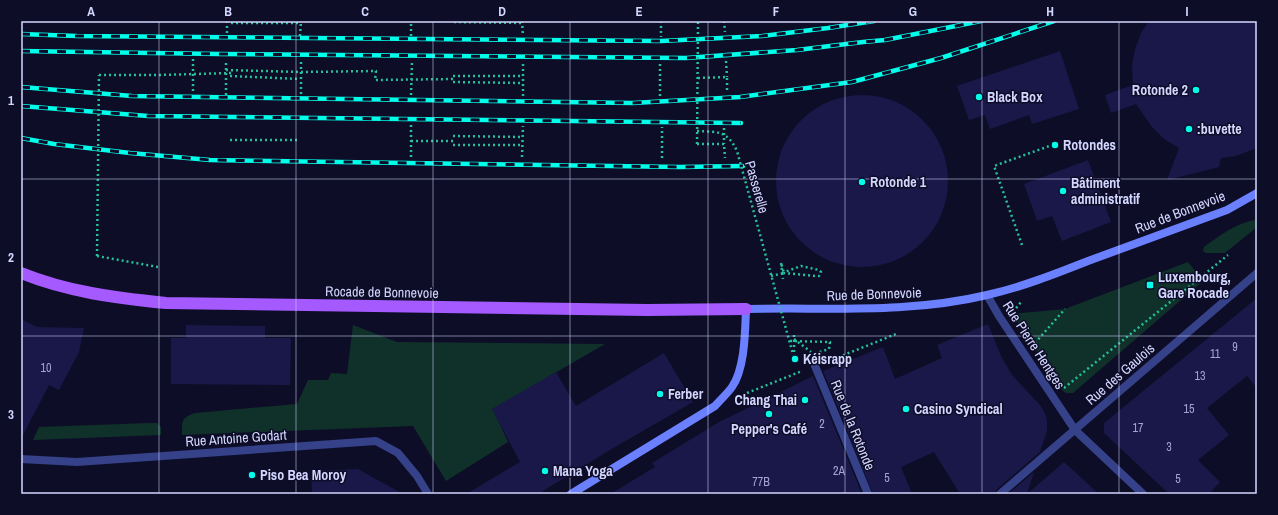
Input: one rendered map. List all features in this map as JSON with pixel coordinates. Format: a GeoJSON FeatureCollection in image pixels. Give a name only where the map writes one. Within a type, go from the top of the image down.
{"type":"FeatureCollection","features":[{"type":"Feature","properties":{"kind":"main road","name":"Rue de Bonnevoie"},"geometry":{"type":"LineString","coordinates":[[746,309],[881,309],[928,305],[987,295],[1036,281],[1220,212],[1257,194]]}},
{"type":"Feature","properties":{"kind":"main road","name":"Rocade de Bonnevoie"},"geometry":{"type":"LineString","coordinates":[[21,273],[74,290],[116,298],[166,304],[647,310],[746,309]]}},
{"type":"Feature","properties":{"kind":"main road"},"geometry":{"type":"LineString","coordinates":[[571,494],[715,406],[732,387],[741,366],[744,346],[746,309]]}},
{"type":"Feature","properties":{"kind":"street","name":"Rue des Gaulois"},"geometry":{"type":"LineString","coordinates":[[1000,494],[1257,273]]}},
{"type":"Feature","properties":{"kind":"street","name":"Rue Pierre Hentges"},"geometry":{"type":"LineString","coordinates":[[987,295],[1074,430],[1143,494]]}},
{"type":"Feature","properties":{"kind":"street","name":"Rue de la Rotonde"},"geometry":{"type":"LineString","coordinates":[[815,366],[868,494]]}},
{"type":"Feature","properties":{"kind":"street","name":"Rue Antoine Godart"},"geometry":{"type":"LineString","coordinates":[[21,459],[77,462],[376,441],[398,453],[417,476],[428,494]]}},
{"type":"Feature","properties":{"kind":"path"},"geometry":{"type":"LineString","coordinates":[[227,21],[227,35]]}},
{"type":"Feature","properties":{"kind":"path"},"geometry":{"type":"LineString","coordinates":[[411,21],[411,36]]}},
{"type":"Feature","properties":{"kind":"path"},"geometry":{"type":"LineString","coordinates":[[661,21],[661,37]]}},
{"type":"Feature","properties":{"kind":"path"},"geometry":{"type":"LineString","coordinates":[[698,21],[697,144],[724,144]]}},
{"type":"Feature","properties":{"kind":"path"},"geometry":{"type":"LineString","coordinates":[[724,21],[725,32]]}},
{"type":"Feature","properties":{"kind":"path"},"geometry":{"type":"LineString","coordinates":[[230,23],[301,22],[300,36]]}},
{"type":"Feature","properties":{"kind":"path"},"geometry":{"type":"LineString","coordinates":[[454,22],[522,22],[523,36]]}},
{"type":"Feature","properties":{"kind":"path"},"geometry":{"type":"LineString","coordinates":[[193,59],[193,94]]}},
{"type":"Feature","properties":{"kind":"path"},"geometry":{"type":"LineString","coordinates":[[301,59],[301,94]]}},
{"type":"Feature","properties":{"kind":"path"},"geometry":{"type":"LineString","coordinates":[[226,60],[226,95]]}},
{"type":"Feature","properties":{"kind":"path"},"geometry":{"type":"LineString","coordinates":[[411,95],[412,61]]}},
{"type":"Feature","properties":{"kind":"path"},"geometry":{"type":"LineString","coordinates":[[726,61],[727,91]]}},
{"type":"Feature","properties":{"kind":"path"},"geometry":{"type":"LineString","coordinates":[[523,62],[523,96]]}},
{"type":"Feature","properties":{"kind":"path"},"geometry":{"type":"LineString","coordinates":[[660,64],[660,96]]}},
{"type":"Feature","properties":{"kind":"path"},"geometry":{"type":"LineString","coordinates":[[226,71],[230,75],[300,78]]}},
{"type":"Feature","properties":{"kind":"path"},"geometry":{"type":"LineString","coordinates":[[158,267],[97,256],[99,75],[193,74],[226,71],[376,72],[376,80],[523,76]]}},
{"type":"Feature","properties":{"kind":"path"},"geometry":{"type":"LineString","coordinates":[[698,78],[726,77]]}},
{"type":"Feature","properties":{"kind":"path"},"geometry":{"type":"LineString","coordinates":[[453,79],[523,83]]}},
{"type":"Feature","properties":{"kind":"path"},"geometry":{"type":"LineString","coordinates":[[411,125],[411,157]]}},
{"type":"Feature","properties":{"kind":"path"},"geometry":{"type":"LineString","coordinates":[[522,158],[523,126]]}},
{"type":"Feature","properties":{"kind":"path"},"geometry":{"type":"LineString","coordinates":[[662,127],[662,158]]}},
{"type":"Feature","properties":{"kind":"path"},"geometry":{"type":"LineString","coordinates":[[724,128],[725,158]]}},
{"type":"Feature","properties":{"kind":"path","name":"Passerelle"},"geometry":{"type":"LineString","coordinates":[[697,131],[723,134],[732,140],[737,151],[794,358],[794,337],[799,342],[813,354],[829,349],[830,342],[803,342],[796,341],[790,341]]}},
{"type":"Feature","properties":{"kind":"path"},"geometry":{"type":"LineString","coordinates":[[453,136],[523,137]]}},
{"type":"Feature","properties":{"kind":"path"},"geometry":{"type":"LineString","coordinates":[[230,140],[300,140]]}},
{"type":"Feature","properties":{"kind":"path"},"geometry":{"type":"LineString","coordinates":[[411,141],[453,141]]}},
{"type":"Feature","properties":{"kind":"path"},"geometry":{"type":"LineString","coordinates":[[1022,245],[994,166],[1055,144]]}},
{"type":"Feature","properties":{"kind":"path"},"geometry":{"type":"LineString","coordinates":[[453,145],[523,145]]}},
{"type":"Feature","properties":{"kind":"path"},"geometry":{"type":"LineString","coordinates":[[1053,397],[1228,255]]}},
{"type":"Feature","properties":{"kind":"path"},"geometry":{"type":"LineString","coordinates":[[781,263],[783,279]]}},
{"type":"Feature","properties":{"kind":"path"},"geometry":{"type":"LineString","coordinates":[[771,276],[801,266],[822,272],[819,276],[783,273]]}},
{"type":"Feature","properties":{"kind":"path"},"geometry":{"type":"LineString","coordinates":[[1024,354],[1065,309]]}},
{"type":"Feature","properties":{"kind":"green space"},"geometry":{"type":"Polygon","coordinates":[[[1255,220],[1257,227],[1225,253],[1206,253],[1203,251],[1204,247],[1228,230],[1255,220]]]}},
{"type":"Feature","properties":{"kind":"green space"},"geometry":{"type":"Polygon","coordinates":[[[1188,262],[1203,281],[1073,393],[1066,393],[1062,390],[1012,314],[1065,309],[1188,262]]]}},
{"type":"Feature","properties":{"kind":"green space"},"geometry":{"type":"Polygon","coordinates":[[[353,325],[397,342],[605,344],[493,409],[508,442],[446,481],[413,426],[182,435],[183,421],[185,418],[195,413],[297,404],[308,380],[328,380],[331,373],[347,374],[353,325]]]}},
{"type":"Feature","properties":{"kind":"green space"},"geometry":{"type":"Polygon","coordinates":[[[157,423],[161,427],[161,435],[33,440],[39,427],[157,423]]]}},
{"type":"Feature","properties":{"kind":"building","name":"Rotonde 2"},"geometry":{"type":"Polygon","coordinates":[[[1149,21],[1257,21],[1257,148],[1236,156],[1221,158],[1219,167],[1167,180],[1179,148],[1164,139],[1152,127],[1136,104],[1111,113],[1105,95],[1133,85],[1132,65],[1135,49],[1141,33],[1149,21]]]}},
{"type":"Feature","properties":{"kind":"building"},"geometry":{"type":"Polygon","coordinates":[[[1060,51],[1079,109],[1032,124],[1029,115],[990,129],[985,115],[969,120],[957,86],[1060,51]]]}},
{"type":"Feature","properties":{"kind":"building","name":"Rotonde 1"},"geometry":{"type":"Polygon","coordinates":[[[862,95],[879,97],[895,102],[910,110],[923,120],[933,133],[941,148],[946,164],[948,181],[946,198],[941,214],[933,229],[923,242],[910,252],[895,260],[879,265],[862,267],[845,265],[829,260],[814,252],[801,242],[791,229],[783,214],[778,198],[776,181],[778,164],[783,148],[791,133],[801,120],[814,110],[829,102],[845,97],[862,95]]]}},
{"type":"Feature","properties":{"kind":"building","name":"Bâtiment administratif"},"geometry":{"type":"Polygon","coordinates":[[[1088,160],[1111,222],[1062,241],[1052,216],[1037,221],[1024,184],[1088,160]]]}},
{"type":"Feature","properties":{"kind":"building"},"geometry":{"type":"Polygon","coordinates":[[[1257,298],[1257,388],[1247,376],[1207,408],[1229,435],[1198,460],[1220,482],[1209,494],[1169,494],[1104,433],[1104,423],[1257,298]]]}},
{"type":"Feature","properties":{"kind":"building"},"geometry":{"type":"Polygon","coordinates":[[[21,319],[37,327],[84,328],[79,352],[59,390],[49,385],[21,439],[21,319]]]}},
{"type":"Feature","properties":{"kind":"building"},"geometry":{"type":"Polygon","coordinates":[[[988,324],[1001,356],[1012,375],[1040,405],[1045,413],[1047,431],[1040,452],[996,490],[995,494],[960,494],[934,452],[901,467],[912,494],[873,494],[823,371],[883,347],[895,379],[942,358],[937,345],[988,324]]]}},
{"type":"Feature","properties":{"kind":"building"},"geometry":{"type":"Polygon","coordinates":[[[186,325],[265,326],[265,338],[291,338],[290,385],[171,384],[171,338],[186,338],[186,325]]]}},
{"type":"Feature","properties":{"kind":"building"},"geometry":{"type":"Polygon","coordinates":[[[664,353],[693,402],[538,494],[466,494],[520,462],[492,409],[556,372],[576,406],[664,353]]]}},
{"type":"Feature","properties":{"kind":"building"},"geometry":{"type":"Polygon","coordinates":[[[813,376],[862,494],[610,494],[655,467],[652,463],[719,422],[813,376]]]}},
{"type":"Feature","properties":{"kind":"building"},"geometry":{"type":"Polygon","coordinates":[[[1064,462],[1099,494],[1027,494],[1064,462]]]}},
{"type":"Feature","properties":{"kind":"building"},"geometry":{"type":"Polygon","coordinates":[[[358,469],[403,494],[312,494],[311,471],[358,469]]]}},
{"type":"Feature","properties":{"kind":"building"},"geometry":{"type":"Polygon","coordinates":[[[1034,472],[1027,494],[1008,494],[1034,472]]]}},
{"type":"Feature","properties":{"kind":"railway"},"geometry":{"type":"LineString","coordinates":[[21,34],[77,36],[661,41],[762,36],[874,21]]}},
{"type":"Feature","properties":{"kind":"railway"},"geometry":{"type":"LineString","coordinates":[[21,51],[686,58],[797,50],[885,40],[981,21]]}},
{"type":"Feature","properties":{"kind":"railway"},"geometry":{"type":"LineString","coordinates":[[21,87],[132,96],[633,103],[740,97],[852,82],[941,58],[1054,21]]}},
{"type":"Feature","properties":{"kind":"railway"},"geometry":{"type":"LineString","coordinates":[[21,106],[148,116],[741,123]]}},
{"type":"Feature","properties":{"kind":"railway"},"geometry":{"type":"LineString","coordinates":[[21,138],[54,144],[130,153],[210,160],[680,167],[743,166]]}},
{"type":"Feature","properties":{"kind":"place","name":"Rotonde 2"},"geometry":{"type":"Point","coordinates":[1196,90]}},
{"type":"Feature","properties":{"kind":"place","name":"Black Box"},"geometry":{"type":"Point","coordinates":[979,97]}},
{"type":"Feature","properties":{"kind":"place","name":":buvette"},"geometry":{"type":"Point","coordinates":[1189,129]}},
{"type":"Feature","properties":{"kind":"place","name":"Rotondes"},"geometry":{"type":"Point","coordinates":[1055,145]}},
{"type":"Feature","properties":{"kind":"place","name":"Rotonde 1"},"geometry":{"type":"Point","coordinates":[862,182]}},
{"type":"Feature","properties":{"kind":"place","name":"Bâtiment administratif"},"geometry":{"type":"Point","coordinates":[1063,191]}},
{"type":"Feature","properties":{"kind":"place","name":"Luxembourg, Gare Rocade"},"geometry":{"type":"Point","coordinates":[1150,285]}},
{"type":"Feature","properties":{"kind":"place","name":"Kéisrapp"},"geometry":{"type":"Point","coordinates":[795,359]}},
{"type":"Feature","properties":{"kind":"place","name":"Ferber"},"geometry":{"type":"Point","coordinates":[660,394]}},
{"type":"Feature","properties":{"kind":"place","name":"Chang Thai"},"geometry":{"type":"Point","coordinates":[805,400]}},
{"type":"Feature","properties":{"kind":"place","name":"Casino Syndical"},"geometry":{"type":"Point","coordinates":[906,409]}},
{"type":"Feature","properties":{"kind":"place","name":"Pepper's Café"},"geometry":{"type":"Point","coordinates":[769,414]}},
{"type":"Feature","properties":{"kind":"place","name":"Mana Yoga"},"geometry":{"type":"Point","coordinates":[545,471]}},
{"type":"Feature","properties":{"kind":"place","name":"Piso Bea Moroy"},"geometry":{"type":"Point","coordinates":[252,475]}}]}
